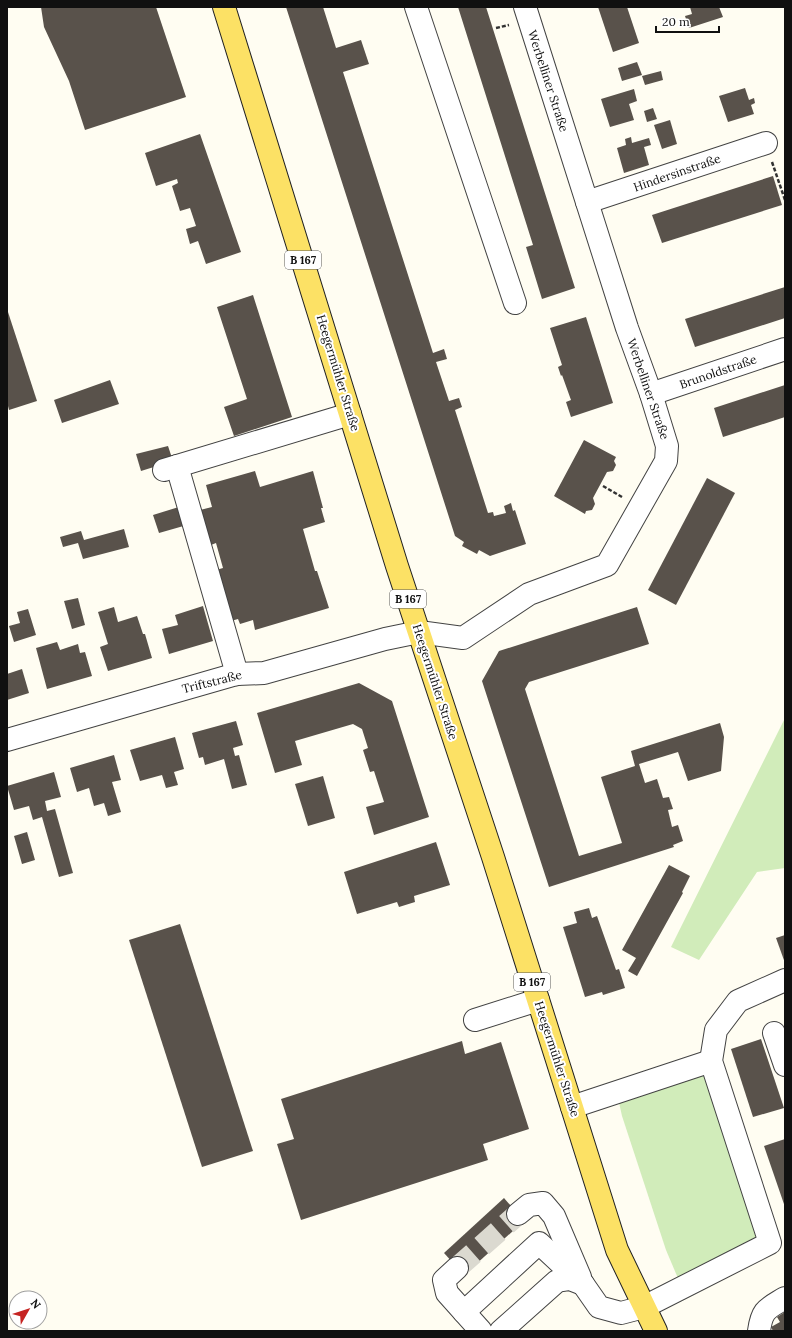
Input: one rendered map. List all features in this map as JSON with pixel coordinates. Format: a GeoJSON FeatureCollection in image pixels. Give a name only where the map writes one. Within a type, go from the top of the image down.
{"type":"FeatureCollection","features":[{"type":"Feature","properties":{"kind":"main road","name":"Heegermühler Straße"},"geometry":{"type":"LineString","coordinates":[[224,7],[350,414],[419,632],[493,856],[617,1250],[656,1331]]}},
{"type":"Feature","properties":{"kind":"street"},"geometry":{"type":"LineString","coordinates":[[416,7],[516,303]]}},
{"type":"Feature","properties":{"kind":"street","name":"Werbelliner Straße"},"geometry":{"type":"LineString","coordinates":[[419,632],[463,638],[530,594],[608,565],[666,461],[667,446],[651,394],[627,328],[525,7]]}},
{"type":"Feature","properties":{"kind":"street","name":"Hindersinstraße"},"geometry":{"type":"LineString","coordinates":[[587,202],[766,143]]}},
{"type":"Feature","properties":{"kind":"street","name":"Brunoldstraße"},"geometry":{"type":"LineString","coordinates":[[651,394],[785,349]]}},
{"type":"Feature","properties":{"kind":"street"},"geometry":{"type":"LineString","coordinates":[[237,674],[170,468],[350,414]]}},
{"type":"Feature","properties":{"kind":"street","name":"Triftstraße"},"geometry":{"type":"LineString","coordinates":[[7,740],[237,674],[264,673],[419,632]]}},
{"type":"Feature","properties":{"kind":"street"},"geometry":{"type":"LineString","coordinates":[[518,1214],[529,1205],[543,1203],[554,1216],[583,1284],[599,1307],[621,1313],[644,1307],[778,1239],[711,1061],[716,1030],[738,1002],[785,980]]}},
{"type":"Feature","properties":{"kind":"street"},"geometry":{"type":"LineString","coordinates":[[475,1020],[538,1000]]}},
{"type":"Feature","properties":{"kind":"street"},"geometry":{"type":"LineString","coordinates":[[774,1033],[785,1065]]}},
{"type":"Feature","properties":{"kind":"street"},"geometry":{"type":"LineString","coordinates":[[572,1107],[711,1061]]}},
{"type":"Feature","properties":{"kind":"street"},"geometry":{"type":"LineString","coordinates":[[464,1312],[539,1243],[583,1284]]}},
{"type":"Feature","properties":{"kind":"street"},"geometry":{"type":"LineString","coordinates":[[457,1268],[444,1280],[447,1293],[481,1331]]}},
{"type":"Feature","properties":{"kind":"street"},"geometry":{"type":"LineString","coordinates":[[501,1331],[557,1281],[570,1279],[583,1284]]}},
{"type":"Feature","properties":{"kind":"street"},"geometry":{"type":"LineString","coordinates":[[759,1331],[761,1320],[767,1309],[785,1298]]}},
{"type":"Feature","properties":{"kind":"path"},"geometry":{"type":"LineString","coordinates":[[766,143],[785,200]]}},
{"type":"Feature","properties":{"kind":"green space"},"geometry":{"type":"Polygon","coordinates":[[[785,718],[785,868],[757,872],[699,960],[671,947],[785,718]]]}},
{"type":"Feature","properties":{"kind":"green space"},"geometry":{"type":"Polygon","coordinates":[[[708,1069],[759,1244],[680,1283],[666,1250],[622,1116],[618,1098],[708,1069]]]}},
{"type":"Feature","properties":{"kind":"building"},"geometry":{"type":"Polygon","coordinates":[[[41,7],[156,7],[186,97],[85,130],[69,81],[44,27],[41,7]]]}},
{"type":"Feature","properties":{"kind":"building"},"geometry":{"type":"Polygon","coordinates":[[[286,7],[323,7],[336,48],[361,40],[369,64],[343,72],[433,353],[444,349],[447,359],[436,362],[449,401],[459,398],[462,407],[455,410],[488,513],[493,512],[494,516],[506,513],[504,506],[511,503],[513,511],[515,510],[526,544],[490,556],[479,550],[477,554],[462,546],[464,542],[455,536],[286,7]]]}},
{"type":"Feature","properties":{"kind":"building"},"geometry":{"type":"Polygon","coordinates":[[[458,7],[486,7],[575,288],[542,299],[526,247],[533,245],[458,7]]]}},
{"type":"Feature","properties":{"kind":"building"},"geometry":{"type":"Polygon","coordinates":[[[598,7],[627,7],[639,43],[613,52],[598,7]]]}},
{"type":"Feature","properties":{"kind":"building"},"geometry":{"type":"Polygon","coordinates":[[[690,7],[719,7],[723,17],[689,28],[685,16],[692,14],[690,7]]]}},
{"type":"Feature","properties":{"kind":"building"},"geometry":{"type":"Polygon","coordinates":[[[637,62],[642,75],[622,81],[618,68],[637,62]]]}},
{"type":"Feature","properties":{"kind":"building"},"geometry":{"type":"Polygon","coordinates":[[[661,71],[663,80],[645,85],[642,76],[661,71]]]}},
{"type":"Feature","properties":{"kind":"building"},"geometry":{"type":"Polygon","coordinates":[[[745,88],[749,100],[754,98],[755,103],[751,105],[754,114],[728,122],[719,96],[745,88]]]}},
{"type":"Feature","properties":{"kind":"building"},"geometry":{"type":"Polygon","coordinates":[[[634,89],[637,101],[629,104],[634,120],[610,127],[601,99],[634,89]]]}},
{"type":"Feature","properties":{"kind":"building"},"geometry":{"type":"Polygon","coordinates":[[[653,108],[657,119],[647,122],[644,111],[653,108]]]}},
{"type":"Feature","properties":{"kind":"building"},"geometry":{"type":"Polygon","coordinates":[[[670,120],[677,144],[662,149],[654,125],[670,120]]]}},
{"type":"Feature","properties":{"kind":"building"},"geometry":{"type":"Polygon","coordinates":[[[200,134],[241,252],[206,264],[198,241],[190,244],[186,229],[196,226],[190,208],[180,211],[172,186],[178,183],[177,179],[156,186],[145,153],[200,134]]]}},
{"type":"Feature","properties":{"kind":"building"},"geometry":{"type":"Polygon","coordinates":[[[631,137],[632,143],[649,138],[651,145],[644,147],[649,165],[624,173],[617,148],[626,145],[625,139],[631,137]]]}},
{"type":"Feature","properties":{"kind":"building"},"geometry":{"type":"Polygon","coordinates":[[[773,176],[782,205],[662,243],[652,215],[773,176]]]}},
{"type":"Feature","properties":{"kind":"building"},"geometry":{"type":"Polygon","coordinates":[[[785,287],[785,318],[695,347],[685,319],[785,287]]]}},
{"type":"Feature","properties":{"kind":"building"},"geometry":{"type":"Polygon","coordinates":[[[253,295],[292,417],[234,436],[224,407],[247,399],[217,307],[253,295]]]}},
{"type":"Feature","properties":{"kind":"building"},"geometry":{"type":"Polygon","coordinates":[[[7,309],[37,401],[9,410],[7,402],[7,309]]]}},
{"type":"Feature","properties":{"kind":"building"},"geometry":{"type":"Polygon","coordinates":[[[586,317],[613,403],[571,417],[566,402],[571,400],[558,367],[562,365],[550,328],[586,317]]]}},
{"type":"Feature","properties":{"kind":"building"},"geometry":{"type":"Polygon","coordinates":[[[110,380],[119,404],[62,423],[54,400],[110,380]]]}},
{"type":"Feature","properties":{"kind":"building"},"geometry":{"type":"Polygon","coordinates":[[[785,385],[785,417],[723,437],[714,408],[785,385]]]}},
{"type":"Feature","properties":{"kind":"building"},"geometry":{"type":"Polygon","coordinates":[[[584,440],[616,457],[614,461],[616,465],[613,471],[607,472],[593,498],[595,504],[592,510],[586,511],[585,514],[554,496],[584,440]]]}},
{"type":"Feature","properties":{"kind":"building"},"geometry":{"type":"Polygon","coordinates":[[[168,446],[173,461],[141,471],[136,454],[168,446]]]}},
{"type":"Feature","properties":{"kind":"building"},"geometry":{"type":"Polygon","coordinates":[[[255,471],[260,487],[313,471],[323,508],[321,508],[325,522],[303,529],[315,571],[317,571],[329,608],[255,630],[253,620],[240,624],[238,619],[231,621],[216,570],[223,568],[216,543],[211,545],[200,510],[212,507],[206,485],[255,471]]]}},
{"type":"Feature","properties":{"kind":"building"},"geometry":{"type":"Polygon","coordinates":[[[707,478],[735,493],[676,605],[648,590],[707,478]]]}},
{"type":"Feature","properties":{"kind":"building"},"geometry":{"type":"Polygon","coordinates":[[[182,506],[187,525],[159,533],[153,515],[182,506]]]}},
{"type":"Feature","properties":{"kind":"building"},"geometry":{"type":"Polygon","coordinates":[[[124,529],[129,547],[83,559],[78,543],[63,547],[60,537],[81,531],[84,540],[124,529]]]}},
{"type":"Feature","properties":{"kind":"building"},"geometry":{"type":"Polygon","coordinates":[[[78,598],[85,625],[72,629],[64,601],[78,598]]]}},
{"type":"Feature","properties":{"kind":"building"},"geometry":{"type":"Polygon","coordinates":[[[203,606],[213,641],[169,654],[162,629],[178,625],[175,615],[203,606]]]}},
{"type":"Feature","properties":{"kind":"building"},"geometry":{"type":"Polygon","coordinates":[[[114,607],[118,622],[137,616],[143,634],[145,634],[152,658],[108,671],[100,647],[108,644],[98,612],[114,607]]]}},
{"type":"Feature","properties":{"kind":"building"},"geometry":{"type":"Polygon","coordinates":[[[637,607],[649,644],[529,682],[525,689],[579,856],[622,843],[601,777],[635,766],[631,751],[720,723],[724,737],[721,771],[688,781],[678,752],[639,764],[645,783],[657,779],[663,798],[669,797],[673,809],[668,810],[672,827],[678,825],[683,841],[673,845],[674,847],[549,887],[482,681],[499,651],[637,607]]]}},
{"type":"Feature","properties":{"kind":"building"},"geometry":{"type":"Polygon","coordinates":[[[28,609],[36,635],[14,642],[9,626],[20,623],[17,612],[28,609]]]}},
{"type":"Feature","properties":{"kind":"building"},"geometry":{"type":"Polygon","coordinates":[[[57,642],[60,650],[78,644],[80,653],[85,652],[92,676],[47,689],[36,648],[57,642]]]}},
{"type":"Feature","properties":{"kind":"building"},"geometry":{"type":"Polygon","coordinates":[[[22,669],[29,693],[7,700],[7,674],[22,669]]]}},
{"type":"Feature","properties":{"kind":"building"},"geometry":{"type":"Polygon","coordinates":[[[359,683],[392,701],[429,817],[374,835],[366,807],[384,802],[374,771],[370,772],[363,750],[368,748],[362,729],[353,724],[295,741],[302,765],[275,773],[257,713],[359,683]]]}},
{"type":"Feature","properties":{"kind":"building"},"geometry":{"type":"Polygon","coordinates":[[[236,721],[243,745],[233,748],[235,756],[239,755],[247,785],[232,789],[224,759],[205,765],[203,757],[199,758],[192,733],[236,721]]]}},
{"type":"Feature","properties":{"kind":"building"},"geometry":{"type":"Polygon","coordinates":[[[175,737],[184,769],[174,772],[178,785],[166,788],[162,775],[140,781],[130,750],[175,737]]]}},
{"type":"Feature","properties":{"kind":"building"},"geometry":{"type":"Polygon","coordinates":[[[114,755],[121,780],[112,782],[121,812],[108,816],[104,803],[94,806],[89,788],[77,792],[70,768],[114,755]]]}},
{"type":"Feature","properties":{"kind":"building"},"geometry":{"type":"Polygon","coordinates":[[[54,772],[61,797],[45,801],[47,811],[55,809],[73,873],[59,877],[42,817],[33,820],[29,806],[14,810],[7,786],[54,772]]]}},
{"type":"Feature","properties":{"kind":"building"},"geometry":{"type":"Polygon","coordinates":[[[323,776],[335,818],[308,826],[295,784],[323,776]]]}},
{"type":"Feature","properties":{"kind":"building"},"geometry":{"type":"Polygon","coordinates":[[[27,832],[35,860],[22,864],[14,836],[27,832]]]}},
{"type":"Feature","properties":{"kind":"building"},"geometry":{"type":"Polygon","coordinates":[[[436,842],[450,885],[414,896],[415,902],[399,907],[397,902],[357,914],[344,872],[436,842]]]}},
{"type":"Feature","properties":{"kind":"building"},"geometry":{"type":"Polygon","coordinates":[[[669,865],[690,876],[682,892],[683,893],[637,976],[628,971],[636,958],[622,950],[669,865]]]}},
{"type":"Feature","properties":{"kind":"building"},"geometry":{"type":"Polygon","coordinates":[[[589,908],[592,918],[597,916],[616,970],[619,969],[625,988],[603,995],[602,992],[585,997],[563,927],[577,923],[574,912],[589,908]]]}},
{"type":"Feature","properties":{"kind":"building"},"geometry":{"type":"Polygon","coordinates":[[[180,924],[253,1151],[202,1167],[129,940],[180,924]]]}},
{"type":"Feature","properties":{"kind":"building"},"geometry":{"type":"Polygon","coordinates":[[[785,935],[785,963],[776,938],[785,935]]]}},
{"type":"Feature","properties":{"kind":"building"},"geometry":{"type":"Polygon","coordinates":[[[761,1039],[784,1108],[753,1117],[731,1049],[761,1039]]]}},
{"type":"Feature","properties":{"kind":"building"},"geometry":{"type":"Polygon","coordinates":[[[462,1041],[465,1054],[501,1042],[529,1129],[483,1144],[488,1160],[301,1220],[277,1144],[294,1139],[281,1099],[462,1041]]]}},
{"type":"Feature","properties":{"kind":"building"},"geometry":{"type":"Polygon","coordinates":[[[785,1139],[785,1207],[764,1146],[785,1139]]]}},
{"type":"Feature","properties":{"kind":"building"},"geometry":{"type":"Polygon","coordinates":[[[504,1198],[524,1221],[464,1275],[444,1253],[504,1198]]]}},
{"type":"Feature","properties":{"kind":"building"},"geometry":{"type":"Polygon","coordinates":[[[785,1312],[785,1331],[773,1331],[771,1327],[780,1322],[777,1317],[785,1312]]]}},
{"type":"Feature","properties":{"kind":"tunnel"},"geometry":{"type":"LineString","coordinates":[[457,1268],[518,1214]]}}]}
